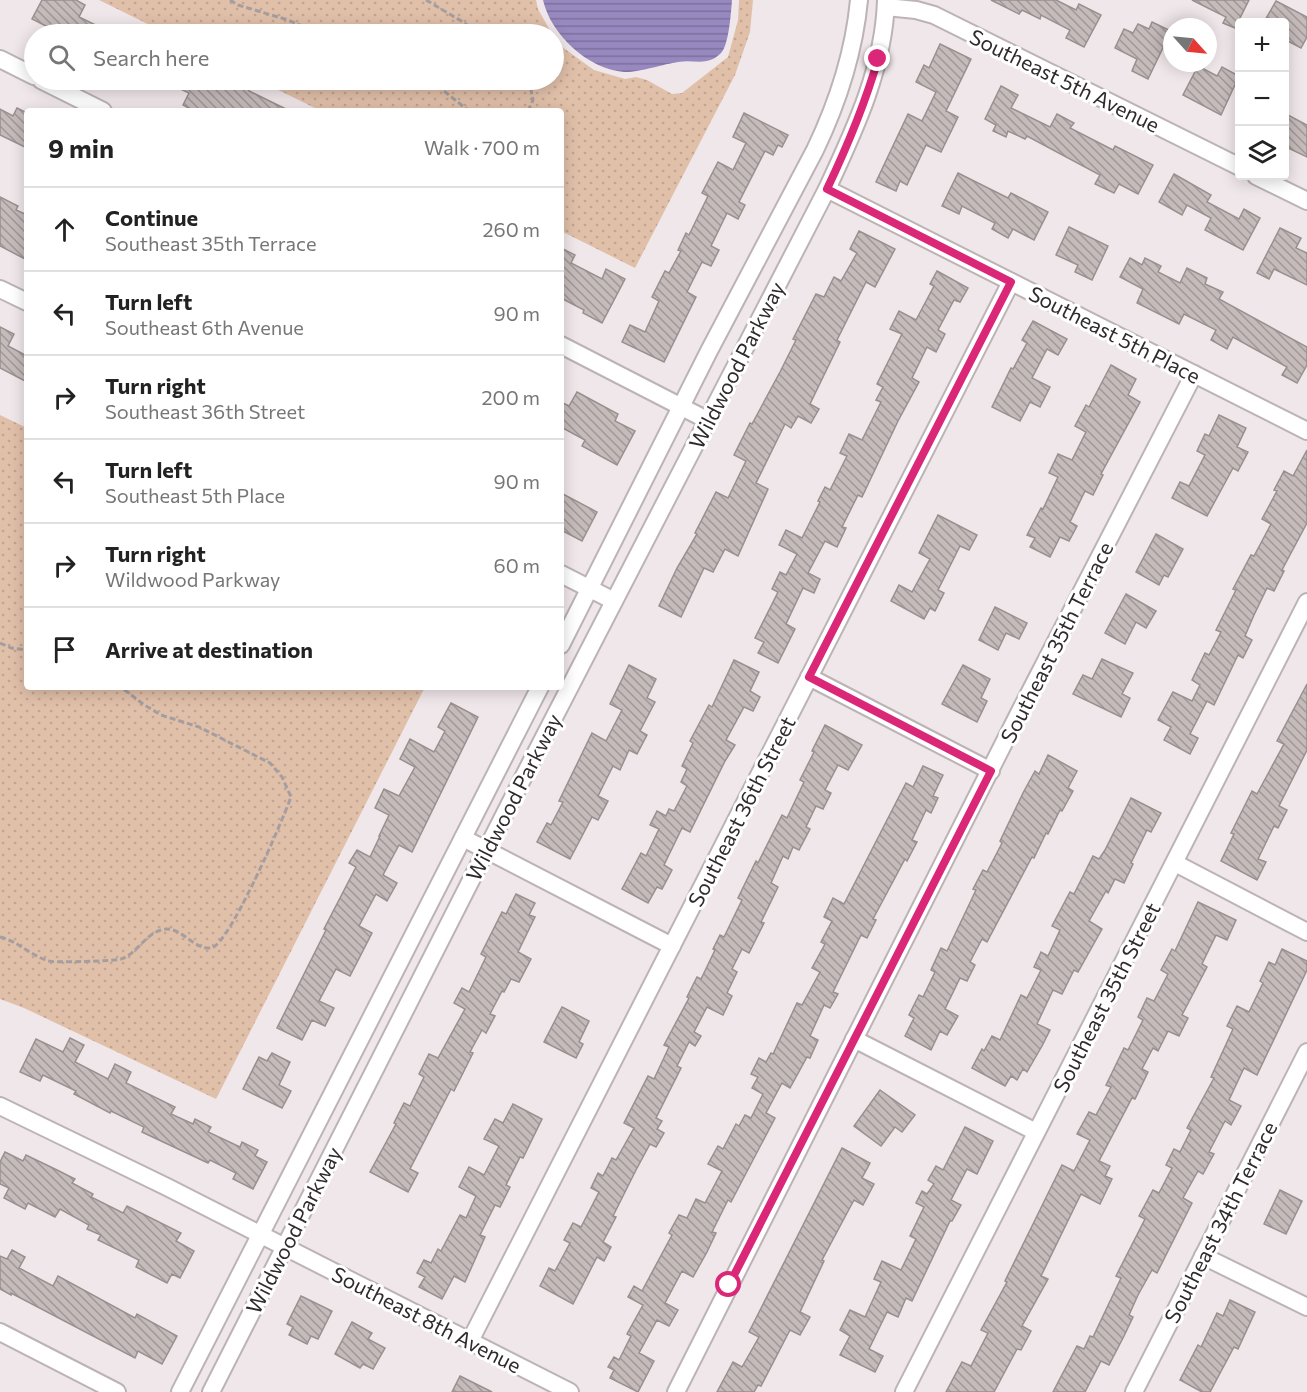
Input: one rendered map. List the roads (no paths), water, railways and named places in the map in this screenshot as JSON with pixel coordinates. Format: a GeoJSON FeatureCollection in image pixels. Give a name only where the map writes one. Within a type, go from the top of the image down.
{"type":"FeatureCollection","features":[{"type":"Feature","properties":{"kind":"street","name":"Wildwood Parkway"},"geometry":{"type":"LineString","coordinates":[[564,639],[830,119],[851,53],[859,0]]}},
{"type":"Feature","properties":{"kind":"street","name":"Wildwood Parkway"},"geometry":{"type":"LineString","coordinates":[[211,1392],[486,850],[827,189],[849,143],[870,86],[878,59],[886,3]]}},
{"type":"Feature","properties":{"kind":"street","name":"Southeast 5th Avenue"},"geometry":{"type":"LineString","coordinates":[[886,3],[934,15],[1235,165]]}},
{"type":"Feature","properties":{"kind":"street"},"geometry":{"type":"LineString","coordinates":[[0,59],[24,71]]}},
{"type":"Feature","properties":{"kind":"street"},"geometry":{"type":"LineString","coordinates":[[61,90],[97,108]]}},
{"type":"Feature","properties":{"kind":"street"},"geometry":{"type":"LineString","coordinates":[[1264,180],[1307,201]]}},
{"type":"Feature","properties":{"kind":"street","name":"Southeast 5th Place"},"geometry":{"type":"LineString","coordinates":[[827,189],[1307,431]]}},
{"type":"Feature","properties":{"kind":"street","name":"Southeast 36th Street"},"geometry":{"type":"LineString","coordinates":[[470,1341],[1011,282]]}},
{"type":"Feature","properties":{"kind":"street"},"geometry":{"type":"LineString","coordinates":[[0,289],[24,301]]}},
{"type":"Feature","properties":{"kind":"street"},"geometry":{"type":"LineString","coordinates":[[564,347],[707,420]]}},
{"type":"Feature","properties":{"kind":"street","name":"Southeast 35th Terrace"},"geometry":{"type":"LineString","coordinates":[[676,1392],[1194,374]]}},
{"type":"Feature","properties":{"kind":"street"},"geometry":{"type":"LineString","coordinates":[[564,576],[614,601]]}},
{"type":"Feature","properties":{"kind":"street","name":"Southeast 35th Street"},"geometry":{"type":"LineString","coordinates":[[904,1392],[1307,602]]}},
{"type":"Feature","properties":{"kind":"street"},"geometry":{"type":"LineString","coordinates":[[809,677],[991,771]]}},
{"type":"Feature","properties":{"kind":"street","name":"Wildwood Parkway"},"geometry":{"type":"LineString","coordinates":[[180,1392],[538,690]]}},
{"type":"Feature","properties":{"kind":"street"},"geometry":{"type":"LineString","coordinates":[[463,838],[672,946]]}},
{"type":"Feature","properties":{"kind":"street"},"geometry":{"type":"LineString","coordinates":[[1175,862],[1307,932]]}},
{"type":"Feature","properties":{"kind":"street"},"geometry":{"type":"LineString","coordinates":[[854,1039],[1036,1132]]}},
{"type":"Feature","properties":{"kind":"street","name":"Southeast 34th Terrace"},"geometry":{"type":"LineString","coordinates":[[1134,1392],[1307,1052]]}},
{"type":"Feature","properties":{"kind":"street"},"geometry":{"type":"LineString","coordinates":[[0,1106],[167,1186],[261,1235]]}},
{"type":"Feature","properties":{"kind":"street","name":"Southeast 8th Avenue"},"geometry":{"type":"LineString","coordinates":[[261,1235],[570,1392]]}},
{"type":"Feature","properties":{"kind":"street"},"geometry":{"type":"LineString","coordinates":[[1203,1256],[1307,1307]]}},
{"type":"Feature","properties":{"kind":"street"},"geometry":{"type":"LineString","coordinates":[[0,1332],[117,1392]]}}]}
